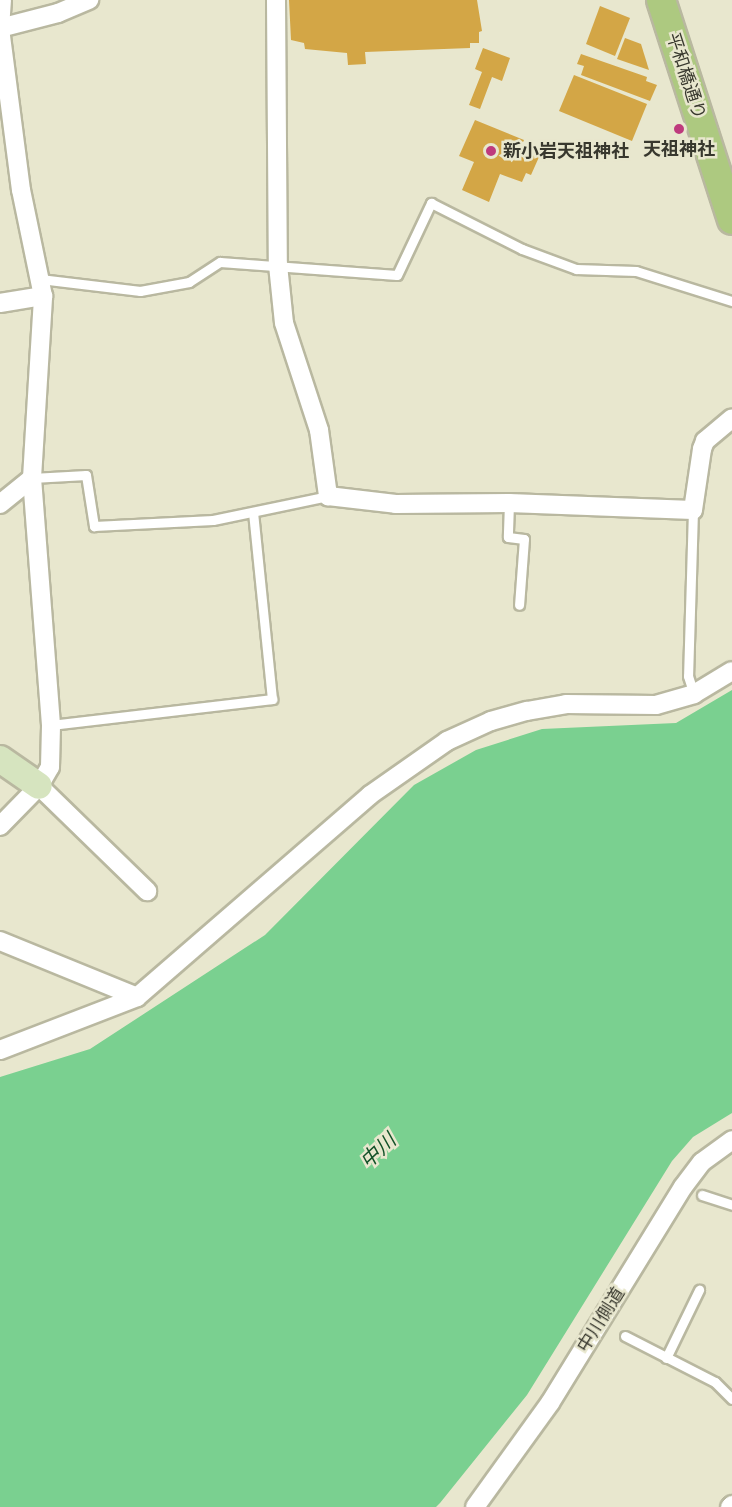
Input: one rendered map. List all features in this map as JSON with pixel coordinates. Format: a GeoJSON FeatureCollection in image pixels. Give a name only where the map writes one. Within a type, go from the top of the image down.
{"type":"FeatureCollection","features":[{"type":"Feature","properties":{"kind":"main road","name":"平和橋通り"},"geometry":{"type":"LineString","coordinates":[[662,0],[732,220]]}},
{"type":"Feature","properties":{"kind":"street"},"geometry":{"type":"LineString","coordinates":[[0,826],[39,786],[50,767],[51,725],[35,548],[33,478],[42,287],[21,190],[0,28],[2,0]]}},
{"type":"Feature","properties":{"kind":"street"},"geometry":{"type":"LineString","coordinates":[[0,28],[58,13],[89,0]]}},
{"type":"Feature","properties":{"kind":"street"},"geometry":{"type":"LineString","coordinates":[[276,0],[278,265],[284,323],[319,430],[328,496],[396,504],[508,503],[693,510],[705,441],[732,418]]}},
{"type":"Feature","properties":{"kind":"street"},"geometry":{"type":"LineString","coordinates":[[0,303],[42,287]]}},
{"type":"Feature","properties":{"kind":"street"},"geometry":{"type":"LineString","coordinates":[[0,504],[33,478]]}},
{"type":"Feature","properties":{"kind":"street"},"geometry":{"type":"LineString","coordinates":[[0,1050],[137,997],[370,795],[447,741],[490,721],[526,711],[566,704],[656,705],[694,694],[732,671]]}},
{"type":"Feature","properties":{"kind":"street"},"geometry":{"type":"LineString","coordinates":[[0,759],[39,786],[147,891]]}},
{"type":"Feature","properties":{"kind":"street"},"geometry":{"type":"LineString","coordinates":[[0,941],[137,997]]}},
{"type":"Feature","properties":{"kind":"street","name":"中川側道"},"geometry":{"type":"LineString","coordinates":[[476,1507],[538,1421],[683,1187],[702,1162],[732,1140]]}},
{"type":"Feature","properties":{"kind":"lane"},"geometry":{"type":"LineString","coordinates":[[42,287],[140,291],[189,282],[220,262],[397,275],[430,203],[522,249],[576,269],[636,272],[732,301]]}},
{"type":"Feature","properties":{"kind":"lane"},"geometry":{"type":"LineString","coordinates":[[33,478],[86,475],[94,526],[213,520],[328,496]]}},
{"type":"Feature","properties":{"kind":"lane"},"geometry":{"type":"LineString","coordinates":[[508,503],[508,537],[524,539],[519,605]]}},
{"type":"Feature","properties":{"kind":"lane"},"geometry":{"type":"LineString","coordinates":[[693,510],[688,676],[694,694]]}},
{"type":"Feature","properties":{"kind":"lane"},"geometry":{"type":"LineString","coordinates":[[51,725],[272,699],[252,513]]}},
{"type":"Feature","properties":{"kind":"lane"},"geometry":{"type":"LineString","coordinates":[[702,1195],[732,1205]]}},
{"type":"Feature","properties":{"kind":"lane"},"geometry":{"type":"LineString","coordinates":[[666,1358],[699,1290]]}},
{"type":"Feature","properties":{"kind":"lane"},"geometry":{"type":"LineString","coordinates":[[625,1336],[715,1382],[732,1399]]}},
{"type":"Feature","properties":{"kind":"water","name":"中川"},"geometry":{"type":"Polygon","coordinates":[[[732,690],[732,1113],[693,1137],[672,1161],[527,1395],[440,1503],[436,1507],[0,1507],[0,1077],[90,1049],[265,935],[414,785],[476,750],[542,729],[676,723],[732,690]]]}},
{"type":"Feature","properties":{"kind":"building"},"geometry":{"type":"Polygon","coordinates":[[[289,0],[477,0],[482,31],[479,32],[479,43],[470,43],[470,48],[365,52],[366,64],[348,65],[347,53],[305,49],[304,43],[291,40],[289,0]]]}},
{"type":"Feature","properties":{"kind":"building"},"geometry":{"type":"Polygon","coordinates":[[[600,6],[630,18],[615,56],[586,44],[600,6]]]}},
{"type":"Feature","properties":{"kind":"building"},"geometry":{"type":"Polygon","coordinates":[[[625,38],[641,44],[649,70],[617,59],[625,38]]]}},
{"type":"Feature","properties":{"kind":"building"},"geometry":{"type":"Polygon","coordinates":[[[483,48],[510,58],[502,81],[492,77],[480,109],[469,105],[482,72],[475,69],[483,48]]]}},
{"type":"Feature","properties":{"kind":"building"},"geometry":{"type":"Polygon","coordinates":[[[581,54],[647,77],[646,81],[657,85],[650,101],[581,75],[584,66],[577,64],[581,54]]]}},
{"type":"Feature","properties":{"kind":"building"},"geometry":{"type":"Polygon","coordinates":[[[574,75],[647,104],[632,141],[559,111],[574,75]]]}},
{"type":"Feature","properties":{"kind":"building"},"geometry":{"type":"Polygon","coordinates":[[[475,120],[524,140],[520,149],[539,157],[531,175],[526,173],[522,182],[500,174],[489,202],[462,190],[474,162],[459,156],[475,120]]]}},
{"type":"Feature","properties":{"kind":"place","name":"天祖神社"},"geometry":{"type":"Point","coordinates":[679,129]}},
{"type":"Feature","properties":{"kind":"place","name":"新小岩天祖神社"},"geometry":{"type":"Point","coordinates":[491,151]}}]}
